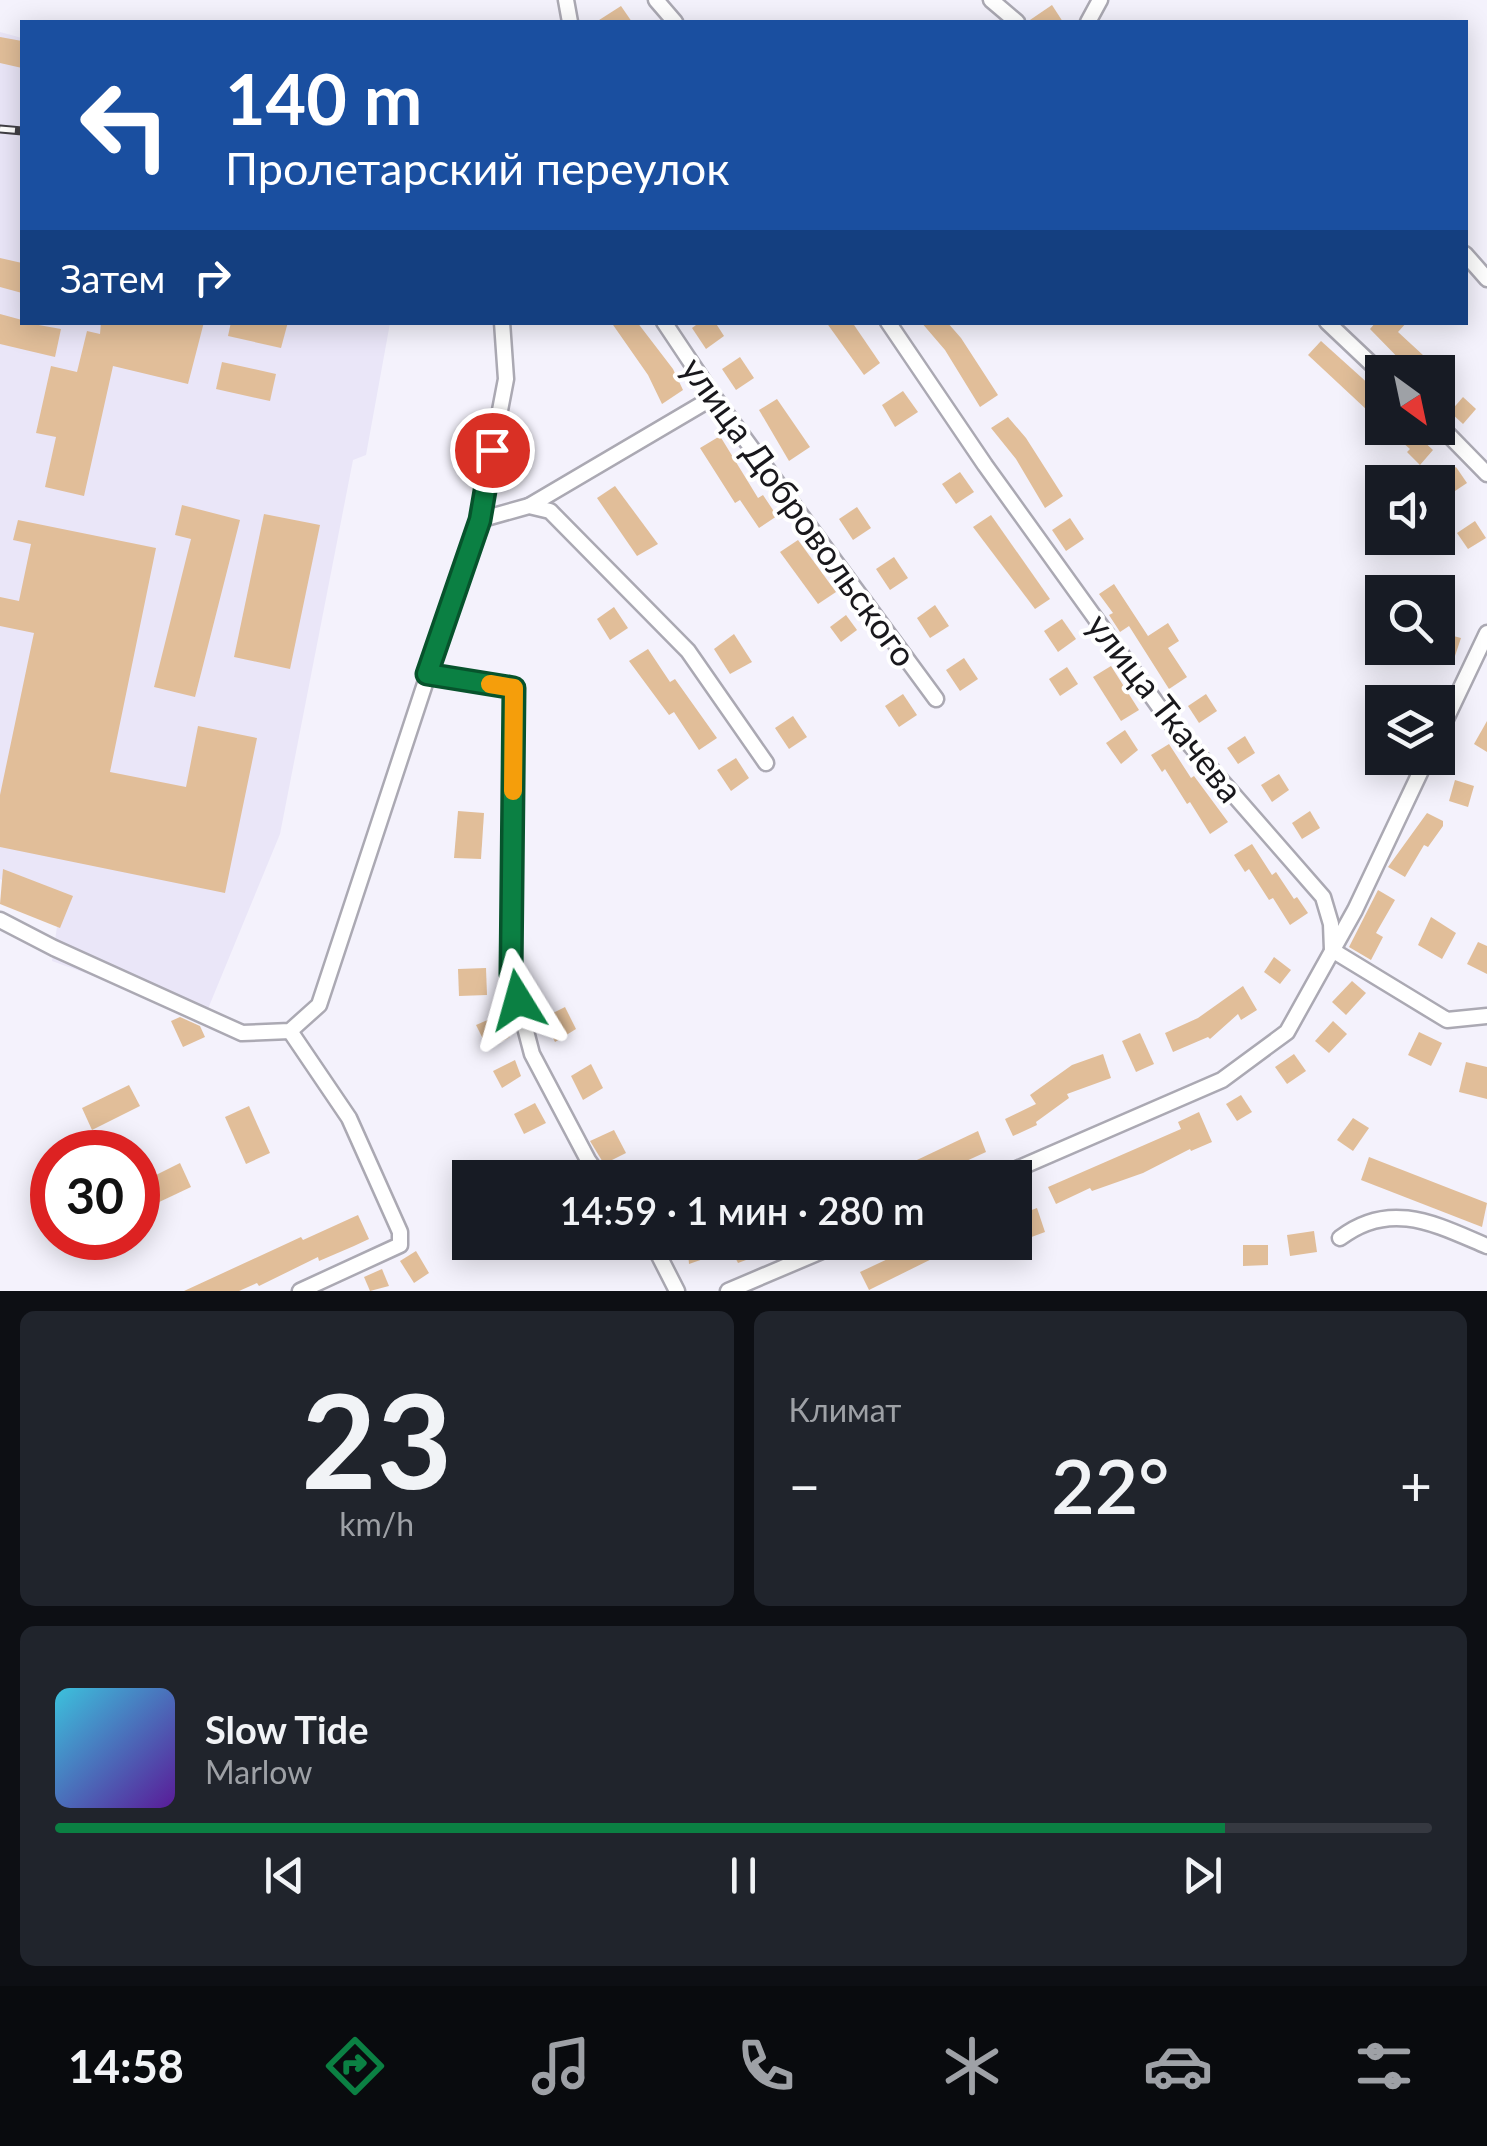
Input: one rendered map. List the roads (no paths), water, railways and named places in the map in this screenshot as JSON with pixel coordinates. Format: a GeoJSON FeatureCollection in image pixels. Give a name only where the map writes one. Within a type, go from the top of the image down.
{"type":"FeatureCollection","features":[{"type":"Feature","properties":{"kind":"street"},"geometry":{"type":"LineString","coordinates":[[991,0],[1015,20]]}},
{"type":"Feature","properties":{"kind":"street"},"geometry":{"type":"LineString","coordinates":[[1468,257],[1487,279]]}},
{"type":"Feature","properties":{"kind":"street"},"geometry":{"type":"LineString","coordinates":[[0,920],[242,1032],[290,1031],[319,1005],[480,520],[506,379],[502,325]]}},
{"type":"Feature","properties":{"kind":"street","name":"улица Добровольского"},"geometry":{"type":"LineString","coordinates":[[666,325],[714,397],[936,699]]}},
{"type":"Feature","properties":{"kind":"street","name":"улица Ткачева"},"geometry":{"type":"LineString","coordinates":[[890,325],[985,465],[1170,722],[1323,897],[1332,924],[1332,950]]}},
{"type":"Feature","properties":{"kind":"street"},"geometry":{"type":"LineString","coordinates":[[1330,325],[1365,358]]}},
{"type":"Feature","properties":{"kind":"street"},"geometry":{"type":"LineString","coordinates":[[480,520],[529,506],[714,397]]}},
{"type":"Feature","properties":{"kind":"street"},"geometry":{"type":"LineString","coordinates":[[1455,441],[1487,474]]}},
{"type":"Feature","properties":{"kind":"street"},"geometry":{"type":"LineString","coordinates":[[529,506],[550,511],[688,651],[766,763]]}},
{"type":"Feature","properties":{"kind":"street"},"geometry":{"type":"LineString","coordinates":[[1455,700],[1487,633]]}},
{"type":"Feature","properties":{"kind":"street"},"geometry":{"type":"LineString","coordinates":[[427,674],[514,688],[511,974],[532,1054],[588,1160]]}},
{"type":"Feature","properties":{"kind":"street"},"geometry":{"type":"LineString","coordinates":[[1032,1162],[1222,1080],[1287,1032],[1420,775]]}},
{"type":"Feature","properties":{"kind":"street"},"geometry":{"type":"LineString","coordinates":[[1332,950],[1447,1020],[1487,1016]]}},
{"type":"Feature","properties":{"kind":"street"},"geometry":{"type":"LineString","coordinates":[[290,1031],[349,1118],[400,1232],[400,1245],[300,1291]]}},
{"type":"Feature","properties":{"kind":"street"},"geometry":{"type":"LineString","coordinates":[[1340,1238],[1390,1216],[1427,1220],[1487,1246]]}},
{"type":"Feature","properties":{"kind":"street"},"geometry":{"type":"LineString","coordinates":[[661,1260],[677,1291]]}},
{"type":"Feature","properties":{"kind":"street"},"geometry":{"type":"LineString","coordinates":[[728,1291],[801,1260]]}},
{"type":"Feature","properties":{"kind":"railway"},"geometry":{"type":"LineString","coordinates":[[0,129],[20,131]]}}]}
